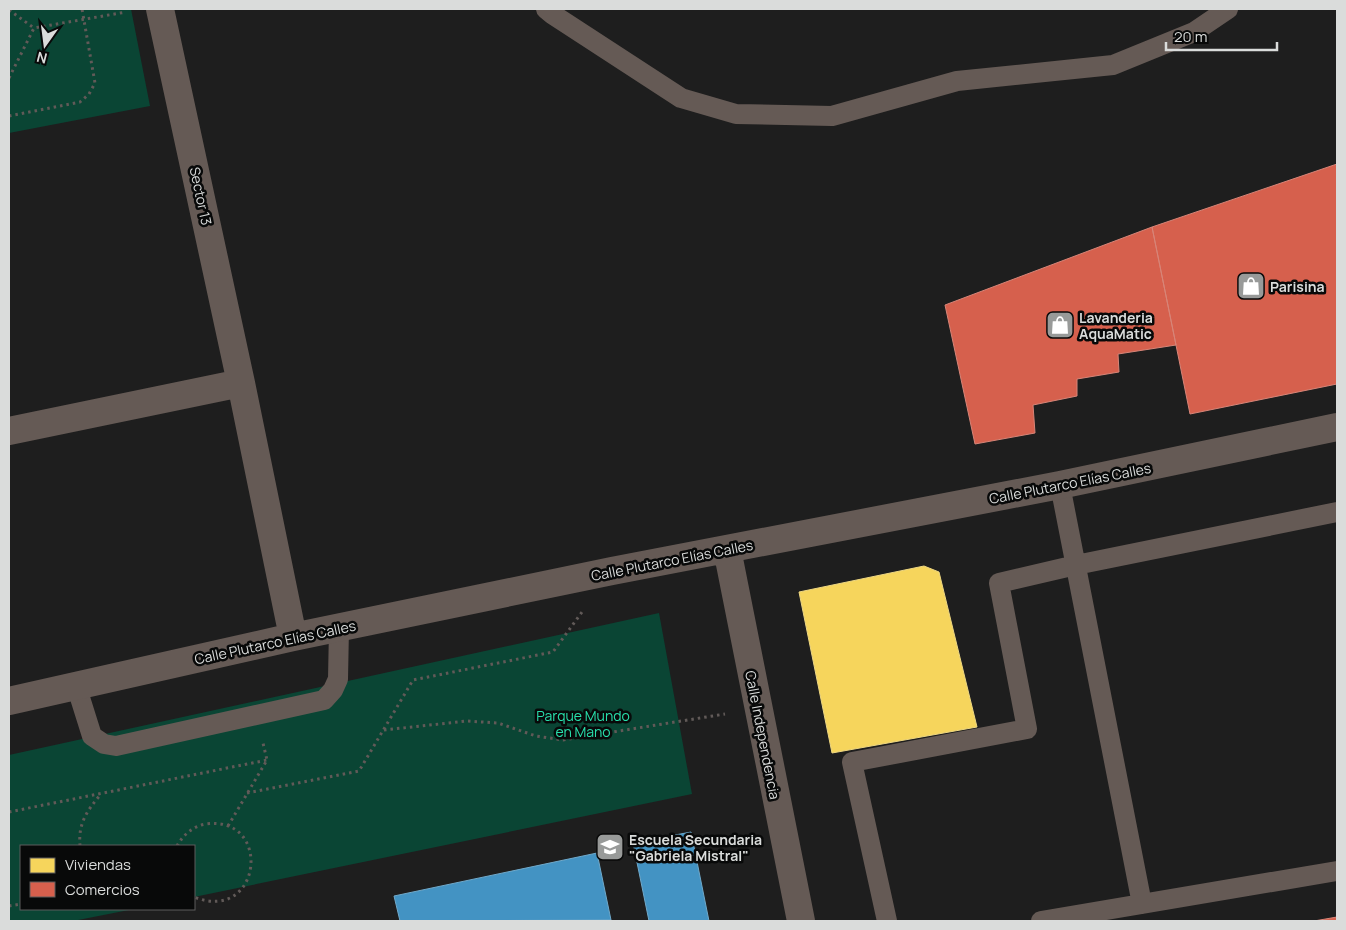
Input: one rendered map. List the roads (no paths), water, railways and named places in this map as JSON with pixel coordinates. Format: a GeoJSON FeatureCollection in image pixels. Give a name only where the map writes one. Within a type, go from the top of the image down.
{"type":"FeatureCollection","features":[{"type":"Feature","properties":{"kind":"street","name":"Sector 13"},"geometry":{"type":"LineString","coordinates":[[160,9],[294,637]]}},
{"type":"Feature","properties":{"kind":"street"},"geometry":{"type":"LineString","coordinates":[[9,431],[241,383]]}},
{"type":"Feature","properties":{"kind":"street","name":"Calle Plutarco Elías Calles"},"geometry":{"type":"LineString","coordinates":[[9,701],[294,637],[727,549],[1060,485],[1337,427]]}},
{"type":"Feature","properties":{"kind":"street","name":"Calle Independencia"},"geometry":{"type":"LineString","coordinates":[[727,549],[801,921]]}},
{"type":"Feature","properties":{"kind":"lane"},"geometry":{"type":"LineString","coordinates":[[546,9],[681,98],[736,114],[832,116],[957,81],[1113,65],[1194,32],[1228,9]]}},
{"type":"Feature","properties":{"kind":"lane"},"geometry":{"type":"LineString","coordinates":[[1060,485],[1142,904]]}},
{"type":"Feature","properties":{"kind":"lane"},"geometry":{"type":"LineString","coordinates":[[887,921],[852,762],[1027,729],[999,583],[1076,565],[1337,512]]}},
{"type":"Feature","properties":{"kind":"lane"},"geometry":{"type":"LineString","coordinates":[[76,686],[92,736],[104,744],[116,746],[324,700],[333,690],[338,679],[339,628]]}},
{"type":"Feature","properties":{"kind":"lane"},"geometry":{"type":"LineString","coordinates":[[1041,921],[1337,871]]}},
{"type":"Feature","properties":{"kind":"place","name":"Parisina"},"geometry":{"type":"Point","coordinates":[1251,286]}},
{"type":"Feature","properties":{"kind":"place","name":"Lavanderia AquaMatic"},"geometry":{"type":"Point","coordinates":[1060,325]}},
{"type":"Feature","properties":{"kind":"place","name":"Escuela Secundaria \"Gabriela Mistral\""},"geometry":{"type":"Point","coordinates":[610,847]}},
{"type":"Feature","properties":{"kind":"park label","name":"Parque Mundo en Mano"},"geometry":{"type":"Point","coordinates":[583,724]}}]}
